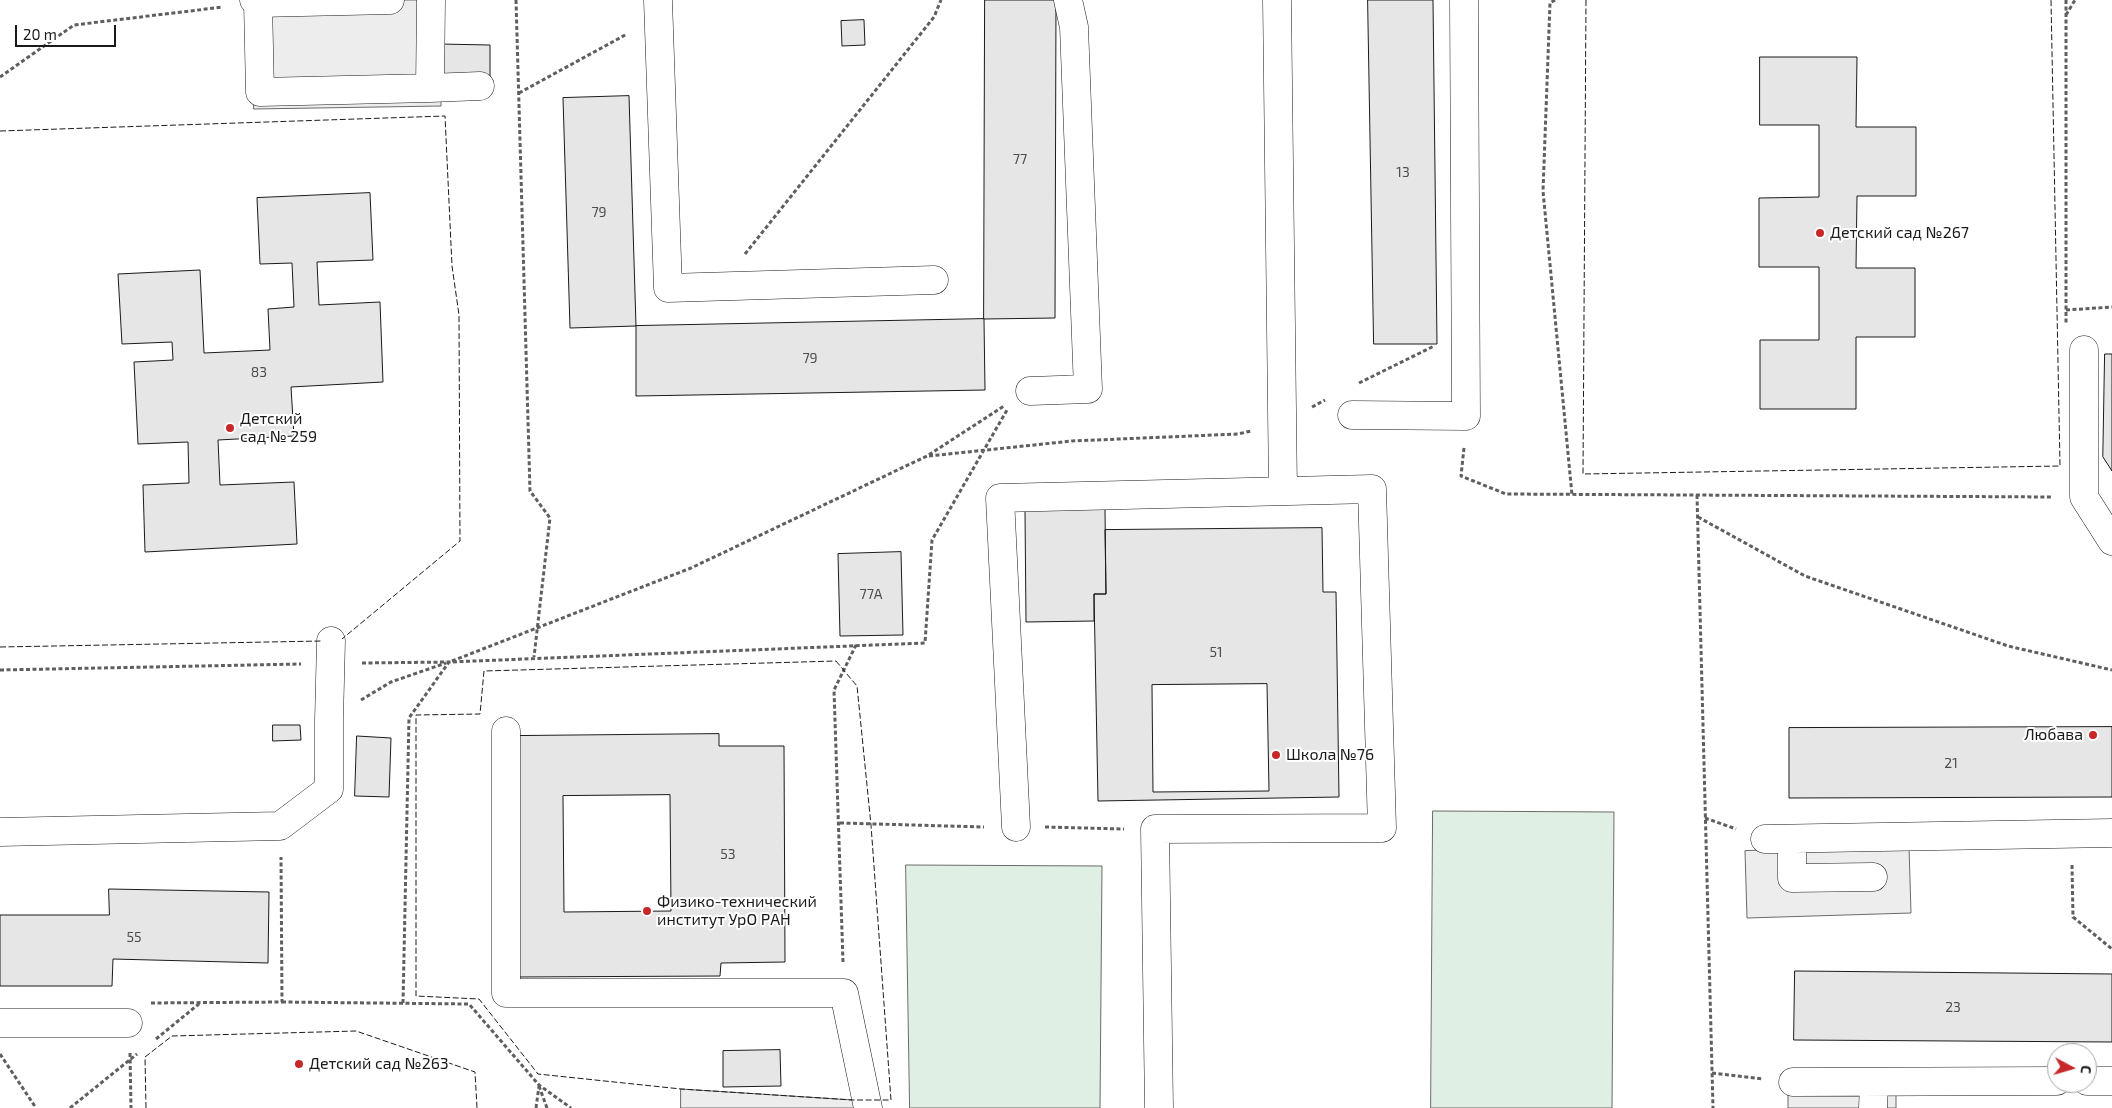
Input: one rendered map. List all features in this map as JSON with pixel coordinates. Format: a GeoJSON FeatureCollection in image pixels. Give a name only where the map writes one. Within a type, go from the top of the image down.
{"type":"FeatureCollection","features":[{"type":"Feature","properties":{"kind":"lane"},"geometry":{"type":"LineString","coordinates":[[390,0],[256,2],[260,92],[480,86]]}},
{"type":"Feature","properties":{"kind":"lane"},"geometry":{"type":"LineString","coordinates":[[430,88],[431,0]]}},
{"type":"Feature","properties":{"kind":"lane"},"geometry":{"type":"LineString","coordinates":[[1021,396],[1088,389],[1074,27],[1068,0]]}},
{"type":"Feature","properties":{"kind":"lane"},"geometry":{"type":"LineString","coordinates":[[1277,0],[1283,492]]}},
{"type":"Feature","properties":{"kind":"lane"},"geometry":{"type":"LineString","coordinates":[[1352,416],[1466,416],[1464,0]]}},
{"type":"Feature","properties":{"kind":"lane"},"geometry":{"type":"LineString","coordinates":[[658,8],[668,288],[934,280]]}},
{"type":"Feature","properties":{"kind":"lane"},"geometry":{"type":"LineString","coordinates":[[2084,350],[2084,497],[2112,541]]}},
{"type":"Feature","properties":{"kind":"lane"},"geometry":{"type":"LineString","coordinates":[[1016,827],[1000,498],[1372,489],[1382,828],[1155,829],[1159,1108]]}},
{"type":"Feature","properties":{"kind":"lane"},"geometry":{"type":"LineString","coordinates":[[0,832],[280,826],[329,789],[331,652]]}},
{"type":"Feature","properties":{"kind":"lane"},"geometry":{"type":"LineString","coordinates":[[506,731],[506,993],[844,993],[868,1108]]}},
{"type":"Feature","properties":{"kind":"lane"},"geometry":{"type":"LineString","coordinates":[[1765,840],[2112,833]]}},
{"type":"Feature","properties":{"kind":"lane"},"geometry":{"type":"LineString","coordinates":[[1792,839],[1792,878],[1873,877]]}},
{"type":"Feature","properties":{"kind":"lane"},"geometry":{"type":"LineString","coordinates":[[0,1023],[128,1023]]}},
{"type":"Feature","properties":{"kind":"lane"},"geometry":{"type":"LineString","coordinates":[[1793,1082],[1873,1095],[2047,1083]]}},
{"type":"Feature","properties":{"kind":"lane"},"geometry":{"type":"LineString","coordinates":[[2097,1082],[2112,1082]]}},
{"type":"Feature","properties":{"kind":"path"},"geometry":{"type":"LineString","coordinates":[[516,0],[530,491],[550,518],[534,657]]}},
{"type":"Feature","properties":{"kind":"path"},"geometry":{"type":"LineString","coordinates":[[720,286],[934,18],[941,0]]}},
{"type":"Feature","properties":{"kind":"path"},"geometry":{"type":"LineString","coordinates":[[1555,0],[1550,3],[1543,190],[1572,495]]}},
{"type":"Feature","properties":{"kind":"path"},"geometry":{"type":"LineString","coordinates":[[2066,0],[2066,330]]}},
{"type":"Feature","properties":{"kind":"path"},"geometry":{"type":"LineString","coordinates":[[2066,16],[2075,0]]}},
{"type":"Feature","properties":{"kind":"path"},"geometry":{"type":"LineString","coordinates":[[0,77],[74,25],[227,7]]}},
{"type":"Feature","properties":{"kind":"path"},"geometry":{"type":"LineString","coordinates":[[518,94],[658,8]]}},
{"type":"Feature","properties":{"kind":"path"},"geometry":{"type":"LineString","coordinates":[[2066,310],[2112,307]]}},
{"type":"Feature","properties":{"kind":"path"},"geometry":{"type":"LineString","coordinates":[[1353,386],[1466,330]]}},
{"type":"Feature","properties":{"kind":"path"},"geometry":{"type":"LineString","coordinates":[[0,670],[331,652],[450,662],[925,642],[932,540],[985,449],[1021,396]]}},
{"type":"Feature","properties":{"kind":"path"},"geometry":{"type":"LineString","coordinates":[[329,720],[391,682],[450,662],[691,568],[927,456],[1021,396]]}},
{"type":"Feature","properties":{"kind":"path"},"geometry":{"type":"LineString","coordinates":[[927,456],[1072,441],[1238,434],[1283,421],[1327,399]]}},
{"type":"Feature","properties":{"kind":"path"},"geometry":{"type":"LineString","coordinates":[[1466,416],[1461,476],[1506,494],[2084,497]]}},
{"type":"Feature","properties":{"kind":"path"},"geometry":{"type":"LineString","coordinates":[[1697,495],[1713,1108]]}},
{"type":"Feature","properties":{"kind":"path"},"geometry":{"type":"LineString","coordinates":[[1698,516],[1805,576],[2008,646],[2112,670]]}},
{"type":"Feature","properties":{"kind":"path"},"geometry":{"type":"LineString","coordinates":[[844,993],[840,823],[834,690],[856,645]]}},
{"type":"Feature","properties":{"kind":"path"},"geometry":{"type":"LineString","coordinates":[[402,1003],[409,718],[450,662]]}},
{"type":"Feature","properties":{"kind":"path"},"geometry":{"type":"LineString","coordinates":[[280,826],[282,1002]]}},
{"type":"Feature","properties":{"kind":"path"},"geometry":{"type":"LineString","coordinates":[[2072,834],[2073,917],[2112,949]]}},
{"type":"Feature","properties":{"kind":"path"},"geometry":{"type":"LineString","coordinates":[[131,1108],[129,1004],[282,1002],[469,1004],[539,1085],[572,1108]]}},
{"type":"Feature","properties":{"kind":"path"},"geometry":{"type":"LineString","coordinates":[[0,1053],[36,1108]]}},
{"type":"Feature","properties":{"kind":"path"},"geometry":{"type":"LineString","coordinates":[[1712,1073],[1793,1082]]}},
{"type":"Feature","properties":{"kind":"path"},"geometry":{"type":"LineString","coordinates":[[536,1108],[539,1085]]}},
{"type":"Feature","properties":{"kind":"path"},"geometry":{"type":"LineString","coordinates":[[539,1085],[547,1108]]}},
{"type":"Feature","properties":{"kind":"green space"},"geometry":{"type":"Polygon","coordinates":[[[1433,811],[1614,812],[1612,1108],[1431,1108],[1433,811]]]}},
{"type":"Feature","properties":{"kind":"green space"},"geometry":{"type":"Polygon","coordinates":[[[906,865],[1102,866],[1100,1108],[910,1108],[906,865]]]}},
{"type":"Feature","properties":{"kind":"shaded area"},"geometry":{"type":"Polygon","coordinates":[[[253,0],[441,0],[441,106],[254,109],[253,0]]]}},
{"type":"Feature","properties":{"kind":"shaded area"},"geometry":{"type":"Polygon","coordinates":[[[1909,846],[1911,913],[1747,918],[1745,851],[1909,846]]]}},
{"type":"Feature","properties":{"kind":"shaded area"},"geometry":{"type":"Polygon","coordinates":[[[1896,1088],[1896,1108],[1788,1108],[1788,1090],[1896,1088]]]}},
{"type":"Feature","properties":{"kind":"shaded area"},"geometry":{"type":"Polygon","coordinates":[[[681,1089],[853,1100],[855,1108],[681,1108],[681,1089]]]}},
{"type":"Feature","properties":{"kind":"building"},"geometry":{"type":"Polygon","coordinates":[[[985,0],[1056,0],[1055,318],[984,319],[985,0]]]}},
{"type":"Feature","properties":{"kind":"building"},"geometry":{"type":"Polygon","coordinates":[[[1368,0],[1433,0],[1437,344],[1374,344],[1368,0]]]}},
{"type":"Feature","properties":{"kind":"building"},"geometry":{"type":"Polygon","coordinates":[[[864,20],[865,45],[842,46],[841,21],[864,20]]]}},
{"type":"Feature","properties":{"kind":"building"},"geometry":{"type":"Polygon","coordinates":[[[439,44],[490,45],[490,77],[439,77],[439,44]]]}},
{"type":"Feature","properties":{"kind":"building"},"geometry":{"type":"Polygon","coordinates":[[[1760,57],[1857,57],[1856,127],[1916,127],[1916,196],[1857,196],[1856,268],[1915,268],[1915,337],[1856,337],[1856,409],[1760,409],[1760,340],[1819,340],[1819,267],[1759,267],[1759,198],[1819,197],[1819,125],[1760,125],[1760,57]]]}},
{"type":"Feature","properties":{"kind":"building"},"geometry":{"type":"Polygon","coordinates":[[[629,96],[636,326],[570,328],[563,98],[629,96]]]}},
{"type":"Feature","properties":{"kind":"building"},"geometry":{"type":"Polygon","coordinates":[[[370,193],[373,260],[317,262],[319,305],[380,302],[383,382],[291,387],[294,436],[218,440],[220,485],[294,482],[297,544],[145,552],[143,485],[189,483],[188,442],[138,444],[134,362],[173,360],[172,342],[122,344],[118,274],[200,270],[204,353],[270,350],[268,309],[294,307],[292,263],[260,264],[257,198],[370,193]]]}},
{"type":"Feature","properties":{"kind":"building"},"geometry":{"type":"Polygon","coordinates":[[[984,319],[985,390],[636,396],[636,326],[984,319]]]}},
{"type":"Feature","properties":{"kind":"building"},"geometry":{"type":"Polygon","coordinates":[[[2105,354],[2112,354],[2112,471],[2103,457],[2105,354]]]}},
{"type":"Feature","properties":{"kind":"building"},"geometry":{"type":"Polygon","coordinates":[[[1105,509],[1106,594],[1094,594],[1094,621],[1026,622],[1025,510],[1105,509]]]}},
{"type":"Feature","properties":{"kind":"building"},"geometry":{"type":"Polygon","coordinates":[[[1322,528],[1323,592],[1336,592],[1339,797],[1098,801],[1094,594],[1106,594],[1105,530],[1322,528]],[[1267,684],[1152,685],[1153,792],[1269,791],[1267,684]]]}},
{"type":"Feature","properties":{"kind":"building"},"geometry":{"type":"Polygon","coordinates":[[[901,552],[903,635],[840,636],[838,554],[901,552]]]}},
{"type":"Feature","properties":{"kind":"building"},"geometry":{"type":"Polygon","coordinates":[[[273,725],[300,725],[301,740],[273,741],[273,725]]]}},
{"type":"Feature","properties":{"kind":"building"},"geometry":{"type":"Polygon","coordinates":[[[2112,727],[2112,797],[1789,798],[1789,728],[2112,727]]]}},
{"type":"Feature","properties":{"kind":"building"},"geometry":{"type":"Polygon","coordinates":[[[719,734],[719,746],[784,746],[785,962],[721,963],[720,976],[515,977],[514,736],[719,734]],[[670,795],[563,796],[564,912],[671,911],[670,795]]]}},
{"type":"Feature","properties":{"kind":"building"},"geometry":{"type":"Polygon","coordinates":[[[357,736],[391,738],[389,797],[355,796],[357,736]]]}},
{"type":"Feature","properties":{"kind":"building"},"geometry":{"type":"Polygon","coordinates":[[[109,889],[269,892],[268,963],[113,959],[112,986],[0,986],[0,915],[109,915],[109,889]]]}},
{"type":"Feature","properties":{"kind":"building"},"geometry":{"type":"Polygon","coordinates":[[[1795,971],[2112,974],[2112,1042],[1794,1040],[1795,971]]]}},
{"type":"Feature","properties":{"kind":"building"},"geometry":{"type":"Polygon","coordinates":[[[780,1050],[781,1086],[723,1087],[723,1051],[780,1050]]]}},
{"type":"Feature","properties":{"kind":"fence"},"geometry":{"type":"LineString","coordinates":[[1586,0],[1583,474],[2060,466],[2051,0]]}},
{"type":"Feature","properties":{"kind":"fence"},"geometry":{"type":"LineString","coordinates":[[0,131],[445,116],[452,266],[459,315],[460,541],[342,639]]}},
{"type":"Feature","properties":{"kind":"fence"},"geometry":{"type":"LineString","coordinates":[[0,647],[322,641]]}},
{"type":"Feature","properties":{"kind":"fence"},"geometry":{"type":"LineString","coordinates":[[836,661],[857,686],[871,825],[891,1100],[853,1100],[681,1089],[538,1074],[479,999],[416,996],[416,715],[480,714],[484,671],[836,661]]}},
{"type":"Feature","properties":{"kind":"fence"},"geometry":{"type":"LineString","coordinates":[[146,1108],[145,1057],[172,1036],[356,1031],[475,1072],[477,1108]]}},
{"type":"Feature","properties":{"kind":"place","name":"Детский сад №267"},"geometry":{"type":"Point","coordinates":[1820,233]}},
{"type":"Feature","properties":{"kind":"place","name":"Детский сад № 259"},"geometry":{"type":"Point","coordinates":[230,428]}},
{"type":"Feature","properties":{"kind":"place","name":"Любава"},"geometry":{"type":"Point","coordinates":[2093,735]}},
{"type":"Feature","properties":{"kind":"place","name":"Школа №76"},"geometry":{"type":"Point","coordinates":[1276,755]}},
{"type":"Feature","properties":{"kind":"place","name":"Физико-технический институт УрО РАН"},"geometry":{"type":"Point","coordinates":[647,911]}},
{"type":"Feature","properties":{"kind":"place","name":"Детский сад №263"},"geometry":{"type":"Point","coordinates":[299,1064]}}]}
